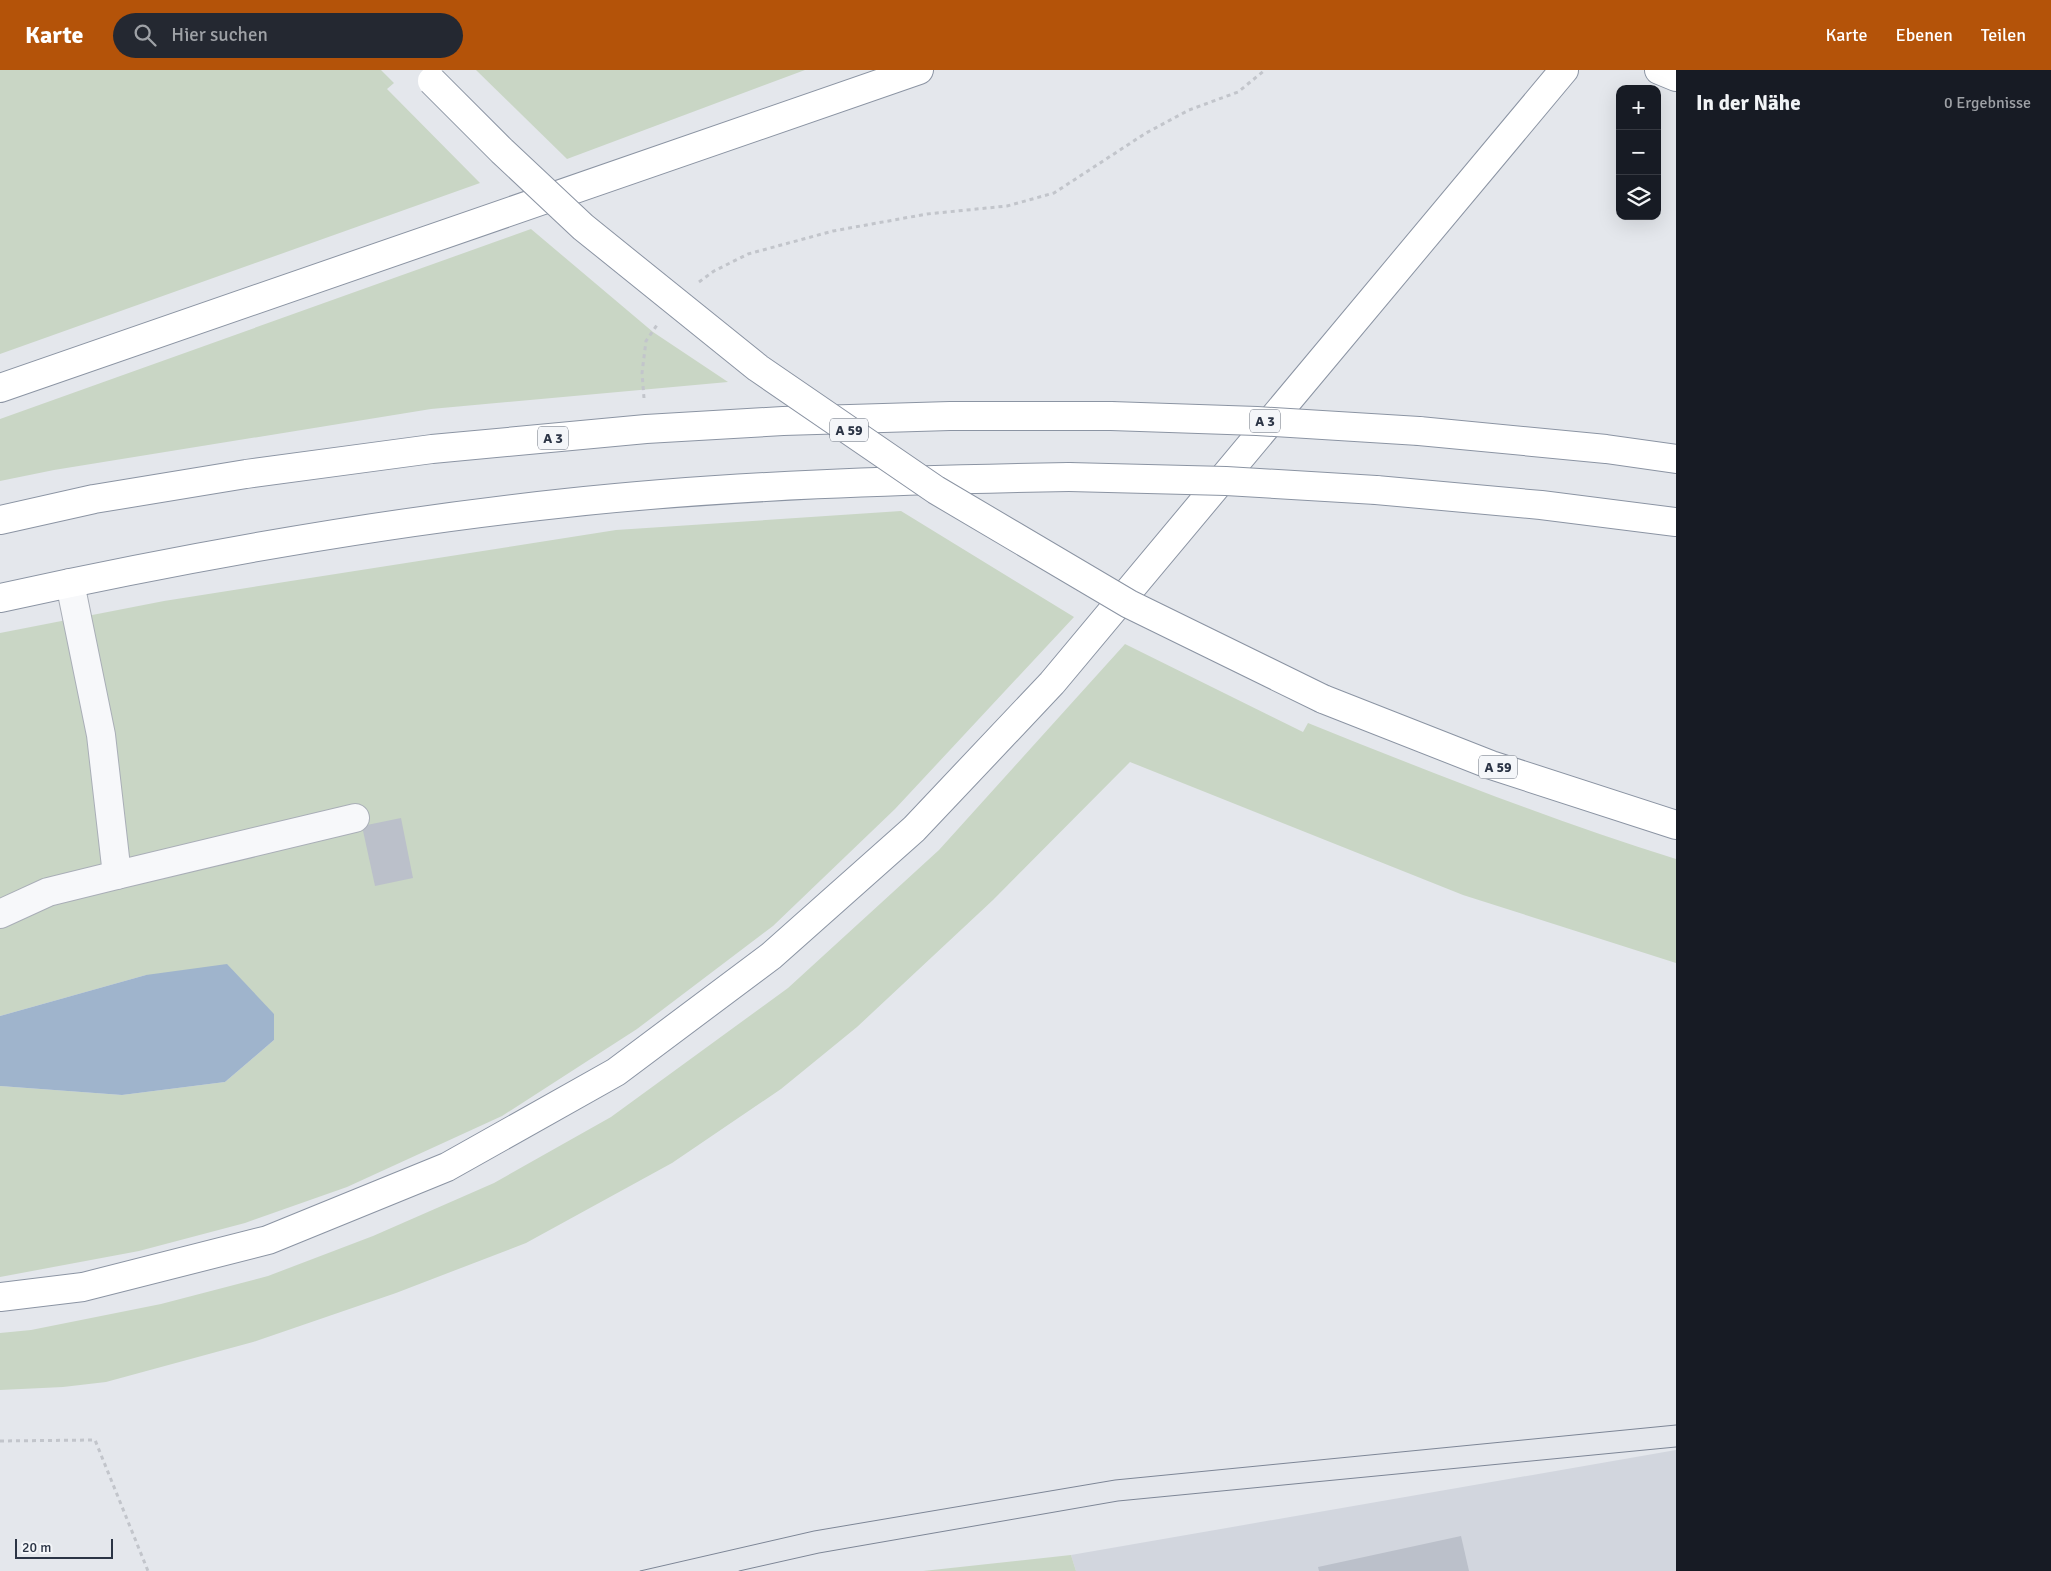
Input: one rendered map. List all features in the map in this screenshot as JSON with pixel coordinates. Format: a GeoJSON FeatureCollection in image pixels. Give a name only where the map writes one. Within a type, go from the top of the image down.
{"type":"FeatureCollection","features":[{"type":"Feature","properties":{"kind":"highway"},"geometry":{"type":"LineString","coordinates":[[0,388],[919,70]]}},
{"type":"Feature","properties":{"kind":"highway"},"geometry":{"type":"LineString","coordinates":[[0,1297],[82,1287],[268,1240],[447,1167],[616,1072],[771,956],[914,829],[1052,683],[1564,70]]}},
{"type":"Feature","properties":{"kind":"highway"},"geometry":{"type":"LineString","coordinates":[[1660,70],[1676,77]]}},
{"type":"Feature","properties":{"kind":"highway","name":"A 59"},"geometry":{"type":"LineString","coordinates":[[427,75],[502,151],[583,227],[758,368],[936,490],[1129,604],[1323,699],[1491,765],[1676,825]]}},
{"type":"Feature","properties":{"kind":"highway","name":"A 3"},"geometry":{"type":"LineString","coordinates":[[0,520],[94,499],[246,474],[432,449],[646,429],[783,421],[940,416],[1111,416],[1257,421],[1418,431],[1606,449],[1676,459]]}},
{"type":"Feature","properties":{"kind":"highway"},"geometry":{"type":"LineString","coordinates":[[0,598],[235,550],[381,526],[567,503],[734,488],[862,482],[1069,477],[1226,481],[1376,490],[1541,505],[1676,522]]}},
{"type":"Feature","properties":{"kind":"lane"},"geometry":{"type":"LineString","coordinates":[[70,583],[101,735],[117,875]]}},
{"type":"Feature","properties":{"kind":"lane"},"geometry":{"type":"LineString","coordinates":[[0,914],[48,892],[355,818]]}},
{"type":"Feature","properties":{"kind":"path"},"geometry":{"type":"LineString","coordinates":[[646,429],[642,374],[646,340],[674,300],[714,271],[748,254],[833,232],[927,214],[1007,206],[1054,193],[1146,133],[1189,110],[1238,92],[1265,70]]}},
{"type":"Feature","properties":{"kind":"path"},"geometry":{"type":"LineString","coordinates":[[0,1441],[95,1440],[148,1571]]}},
{"type":"Feature","properties":{"kind":"shaded area"},"geometry":{"type":"Polygon","coordinates":[[[1676,1450],[1676,1571],[1076,1571],[1071,1555],[1676,1450]]]}},
{"type":"Feature","properties":{"kind":"green space"},"geometry":{"type":"Polygon","coordinates":[[[0,70],[381,70],[394,83],[387,89],[480,183],[0,354],[0,70]]]}},
{"type":"Feature","properties":{"kind":"green space"},"geometry":{"type":"Polygon","coordinates":[[[476,70],[805,70],[567,159],[476,70]]]}},
{"type":"Feature","properties":{"kind":"green space"},"geometry":{"type":"Polygon","coordinates":[[[531,229],[653,332],[728,382],[431,409],[54,470],[0,481],[0,419],[531,229]]]}},
{"type":"Feature","properties":{"kind":"green space"},"geometry":{"type":"Polygon","coordinates":[[[901,511],[1074,617],[895,809],[773,926],[637,1029],[502,1116],[347,1187],[245,1223],[139,1251],[0,1277],[0,1086],[122,1095],[225,1082],[274,1040],[274,1014],[146,975],[0,1016],[0,633],[164,601],[616,530],[901,511]]]}},
{"type":"Feature","properties":{"kind":"green space"},"geometry":{"type":"Polygon","coordinates":[[[1125,644],[1303,732],[1308,723],[1537,812],[1676,859],[1676,963],[1463,895],[1130,762],[993,900],[857,1027],[781,1089],[672,1163],[526,1243],[396,1293],[253,1342],[106,1382],[63,1387],[0,1390],[0,1333],[31,1330],[161,1304],[268,1276],[373,1236],[494,1183],[611,1117],[788,988],[939,850],[1125,644]]]}},
{"type":"Feature","properties":{"kind":"green space"},"geometry":{"type":"Polygon","coordinates":[[[1071,1555],[1076,1571],[923,1571],[1071,1555]]]}},
{"type":"Feature","properties":{"kind":"water"},"geometry":{"type":"Polygon","coordinates":[[[227,964],[274,1014],[274,1040],[225,1082],[122,1095],[0,1086],[0,1016],[146,975],[227,964]]]}},
{"type":"Feature","properties":{"kind":"building"},"geometry":{"type":"Polygon","coordinates":[[[401,818],[413,878],[375,886],[362,826],[401,818]]]}},
{"type":"Feature","properties":{"kind":"building"},"geometry":{"type":"Polygon","coordinates":[[[1461,1536],[1469,1571],[1319,1571],[1318,1567],[1461,1536]]]}},
{"type":"Feature","properties":{"kind":"tram line"},"geometry":{"type":"LineString","coordinates":[[640,1571],[814,1531],[1115,1480],[1676,1425]]}},
{"type":"Feature","properties":{"kind":"tram line"},"geometry":{"type":"LineString","coordinates":[[739,1571],[819,1553],[1118,1501],[1676,1447]]}}]}
